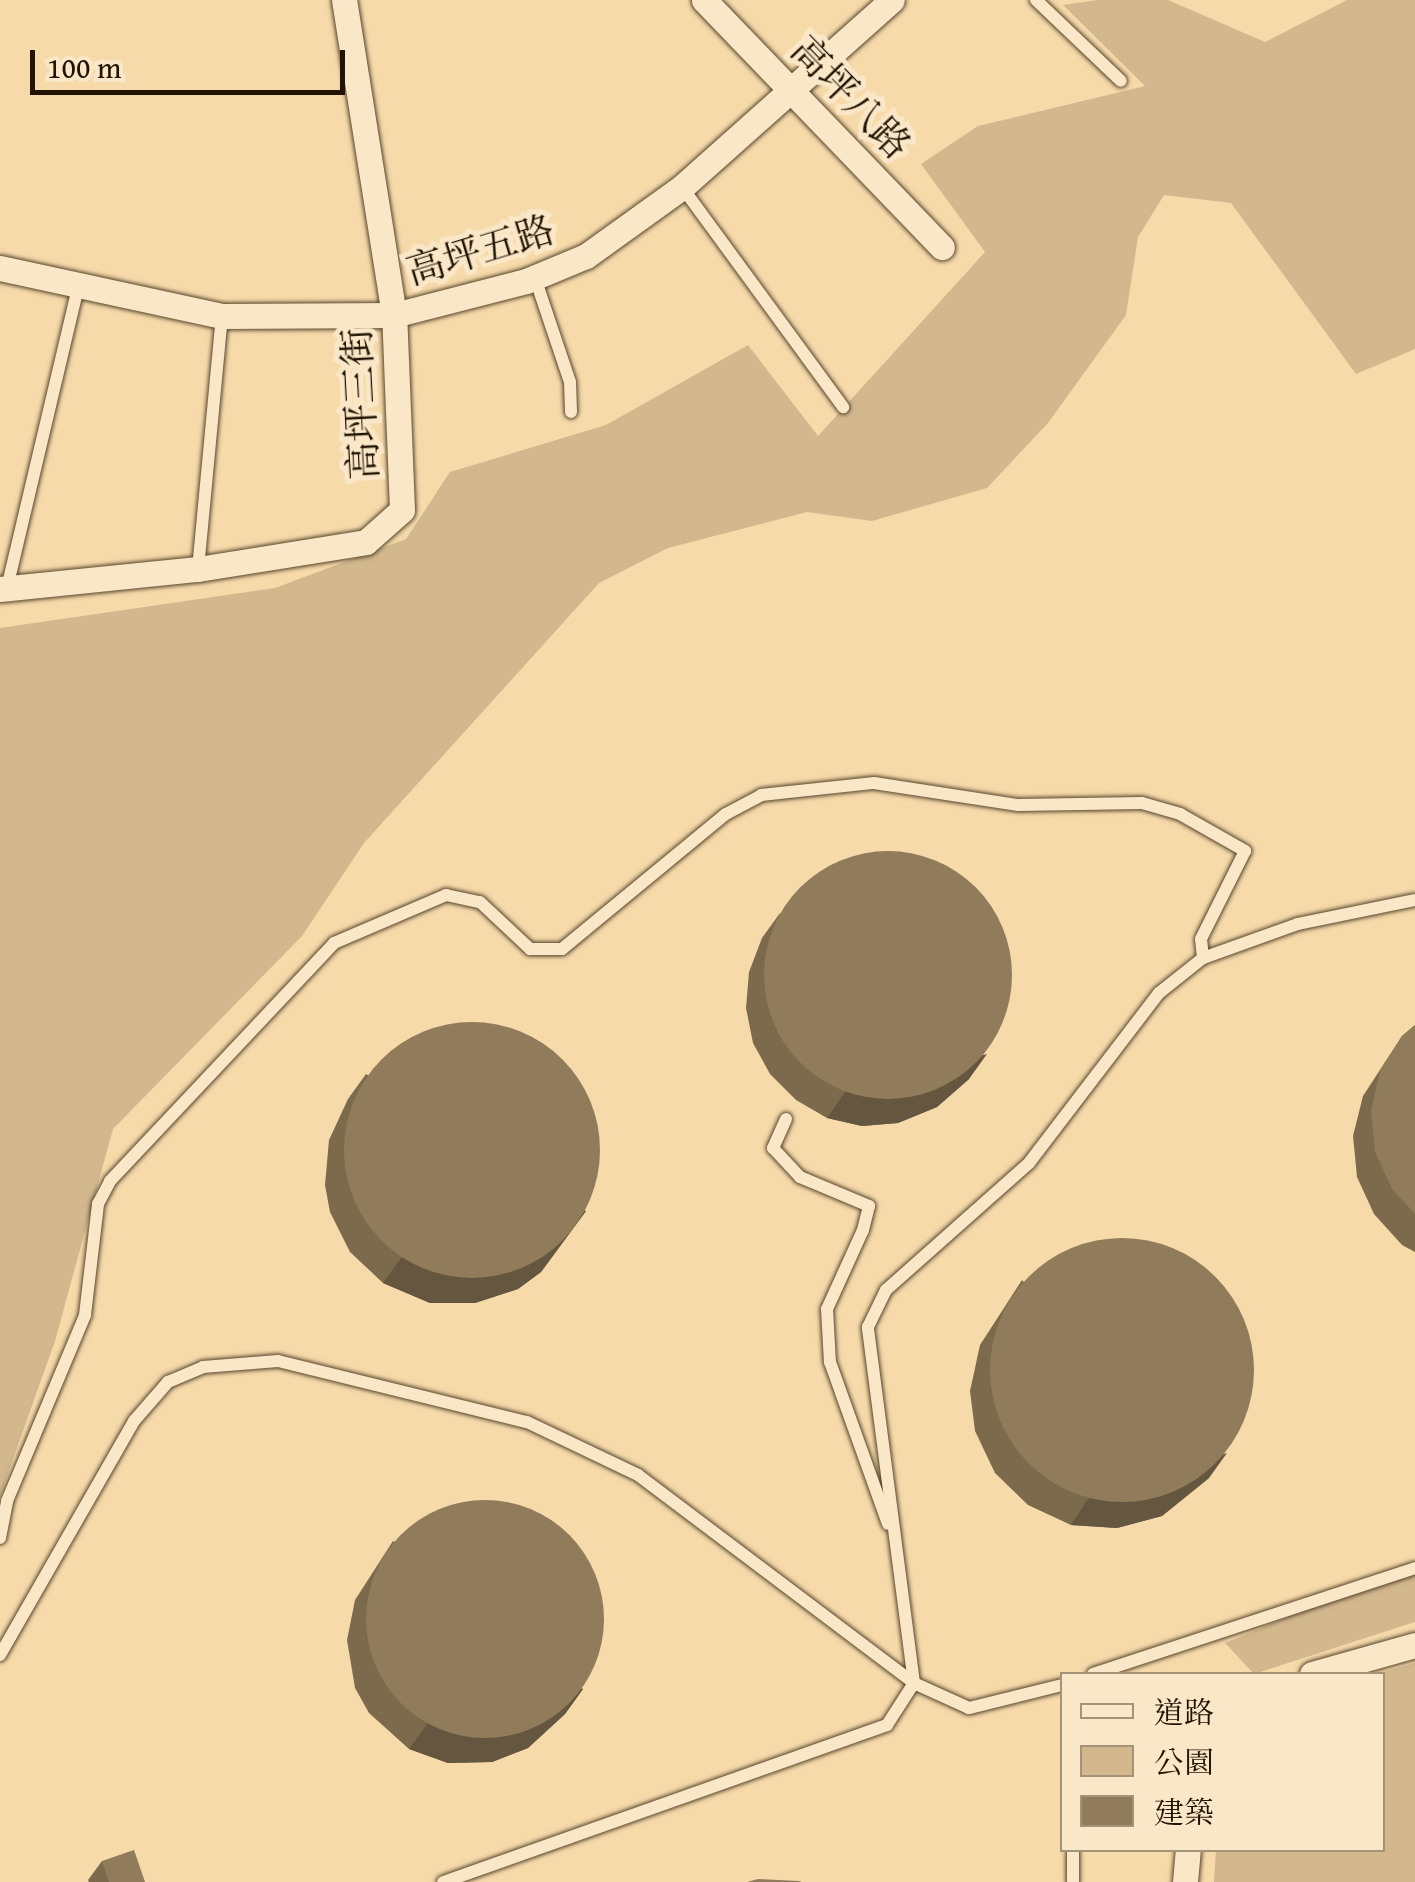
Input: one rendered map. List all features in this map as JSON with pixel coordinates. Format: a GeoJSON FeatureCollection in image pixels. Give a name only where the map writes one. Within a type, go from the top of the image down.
{"type":"FeatureCollection","features":[{"type":"Feature","properties":{"kind":"street","name":"高坪三街"},"geometry":{"type":"LineString","coordinates":[[3,589],[198,568],[366,542],[402,510],[394,315],[344,0]]}},
{"type":"Feature","properties":{"kind":"street","name":"高坪八路"},"geometry":{"type":"LineString","coordinates":[[704,0],[942,246]]}},
{"type":"Feature","properties":{"kind":"street","name":"高坪五路"},"geometry":{"type":"LineString","coordinates":[[0,268],[222,316],[394,315],[535,278],[586,256],[682,187],[892,0]]}},
{"type":"Feature","properties":{"kind":"street"},"geometry":{"type":"LineString","coordinates":[[1319,1672],[1415,1645]]}},
{"type":"Feature","properties":{"kind":"street"},"geometry":{"type":"LineString","coordinates":[[1184,1882],[1188,1852]]}},
{"type":"Feature","properties":{"kind":"lane"},"geometry":{"type":"LineString","coordinates":[[1036,0],[1121,81]]}},
{"type":"Feature","properties":{"kind":"lane"},"geometry":{"type":"LineString","coordinates":[[682,187],[842,408]]}},
{"type":"Feature","properties":{"kind":"lane"},"geometry":{"type":"LineString","coordinates":[[535,278],[570,382],[571,412]]}},
{"type":"Feature","properties":{"kind":"lane"},"geometry":{"type":"LineString","coordinates":[[3,589],[78,287]]}},
{"type":"Feature","properties":{"kind":"lane"},"geometry":{"type":"LineString","coordinates":[[198,568],[222,316]]}},
{"type":"Feature","properties":{"kind":"lane"},"geometry":{"type":"LineString","coordinates":[[0,1538],[7,1501],[85,1315],[98,1204],[110,1180],[334,944],[446,895],[480,902],[530,949],[562,949],[726,814],[761,795],[874,783],[1018,805],[1142,803],[1180,814],[1245,851],[1201,940],[1202,958]]}},
{"type":"Feature","properties":{"kind":"lane"},"geometry":{"type":"LineString","coordinates":[[443,1882],[887,1725],[914,1683],[868,1327],[886,1290],[1029,1163],[1159,993],[1202,958],[1298,924],[1415,900]]}},
{"type":"Feature","properties":{"kind":"lane"},"geometry":{"type":"LineString","coordinates":[[786,1119],[774,1148],[800,1177],[869,1206],[863,1230],[826,1309],[830,1362],[897,1550]]}},
{"type":"Feature","properties":{"kind":"lane"},"geometry":{"type":"LineString","coordinates":[[0,1655],[134,1421],[168,1382],[202,1367],[278,1361],[527,1422],[638,1475],[914,1683],[969,1708],[1060,1685]]}},
{"type":"Feature","properties":{"kind":"lane"},"geometry":{"type":"LineString","coordinates":[[1113,1671],[1415,1568]]}},
{"type":"Feature","properties":{"kind":"lane"},"geometry":{"type":"LineString","coordinates":[[1072,1882],[1073,1852]]}},
{"type":"Feature","properties":{"kind":"green space"},"geometry":{"type":"Polygon","coordinates":[[[1097,0],[1168,0],[1265,42],[1347,0],[1415,0],[1415,349],[1356,374],[1231,203],[1164,195],[1138,237],[1126,315],[1048,423],[987,488],[872,521],[807,512],[668,548],[599,583],[364,843],[302,936],[113,1129],[55,1341],[0,1496],[0,628],[275,588],[406,539],[450,472],[606,425],[748,345],[818,436],[985,252],[921,164],[978,126],[1145,86],[1063,5],[1097,0]]]}},
{"type":"Feature","properties":{"kind":"green space"},"geometry":{"type":"Polygon","coordinates":[[[1415,1565],[1415,1622],[1260,1672],[1252,1672],[1225,1643],[1415,1565]]]}},
{"type":"Feature","properties":{"kind":"green space"},"geometry":{"type":"Polygon","coordinates":[[[1415,1663],[1415,1882],[1214,1882],[1216,1852],[1385,1852],[1384,1672],[1415,1663]]]}},
{"type":"Feature","properties":{"kind":"building"},"geometry":{"type":"Polygon","coordinates":[[[888,851],[935,860],[976,887],[1003,928],[1012,975],[1003,1022],[976,1063],[935,1090],[888,1099],[841,1090],[800,1063],[773,1022],[764,975],[773,928],[800,887],[841,860],[888,851]]]}},
{"type":"Feature","properties":{"kind":"building"},"geometry":{"type":"Polygon","coordinates":[[[472,1022],[521,1031],[563,1059],[591,1101],[600,1150],[591,1199],[563,1241],[521,1269],[472,1278],[423,1269],[381,1241],[353,1199],[344,1150],[353,1101],[381,1059],[423,1031],[472,1022]]]}},
{"type":"Feature","properties":{"kind":"building"},"geometry":{"type":"Polygon","coordinates":[[[1415,1025],[1415,1214],[1392,1189],[1375,1152],[1371,1111],[1380,1071],[1402,1036],[1415,1025]]]}},
{"type":"Feature","properties":{"kind":"building"},"geometry":{"type":"Polygon","coordinates":[[[1122,1238],[1148,1240],[1173,1248],[1216,1276],[1244,1319],[1252,1344],[1252,1396],[1244,1421],[1216,1464],[1173,1492],[1148,1500],[1122,1502],[1096,1500],[1071,1492],[1028,1464],[1000,1421],[992,1396],[990,1370],[992,1344],[1000,1319],[1028,1276],[1071,1248],[1096,1240],[1122,1238]]]}},
{"type":"Feature","properties":{"kind":"building"},"geometry":{"type":"Polygon","coordinates":[[[485,1500],[530,1509],[569,1535],[595,1574],[604,1619],[595,1664],[569,1703],[530,1729],[485,1738],[440,1729],[401,1703],[375,1664],[366,1619],[375,1574],[401,1535],[440,1509],[485,1500]]]}},
{"type":"Feature","properties":{"kind":"building"},"geometry":{"type":"Polygon","coordinates":[[[134,1850],[145,1882],[109,1882],[102,1861],[134,1850]]]}},
{"type":"Feature","properties":{"kind":"building"},"geometry":{"type":"Polygon","coordinates":[[[799,1881],[802,1882],[747,1882],[799,1881]]]}}]}
